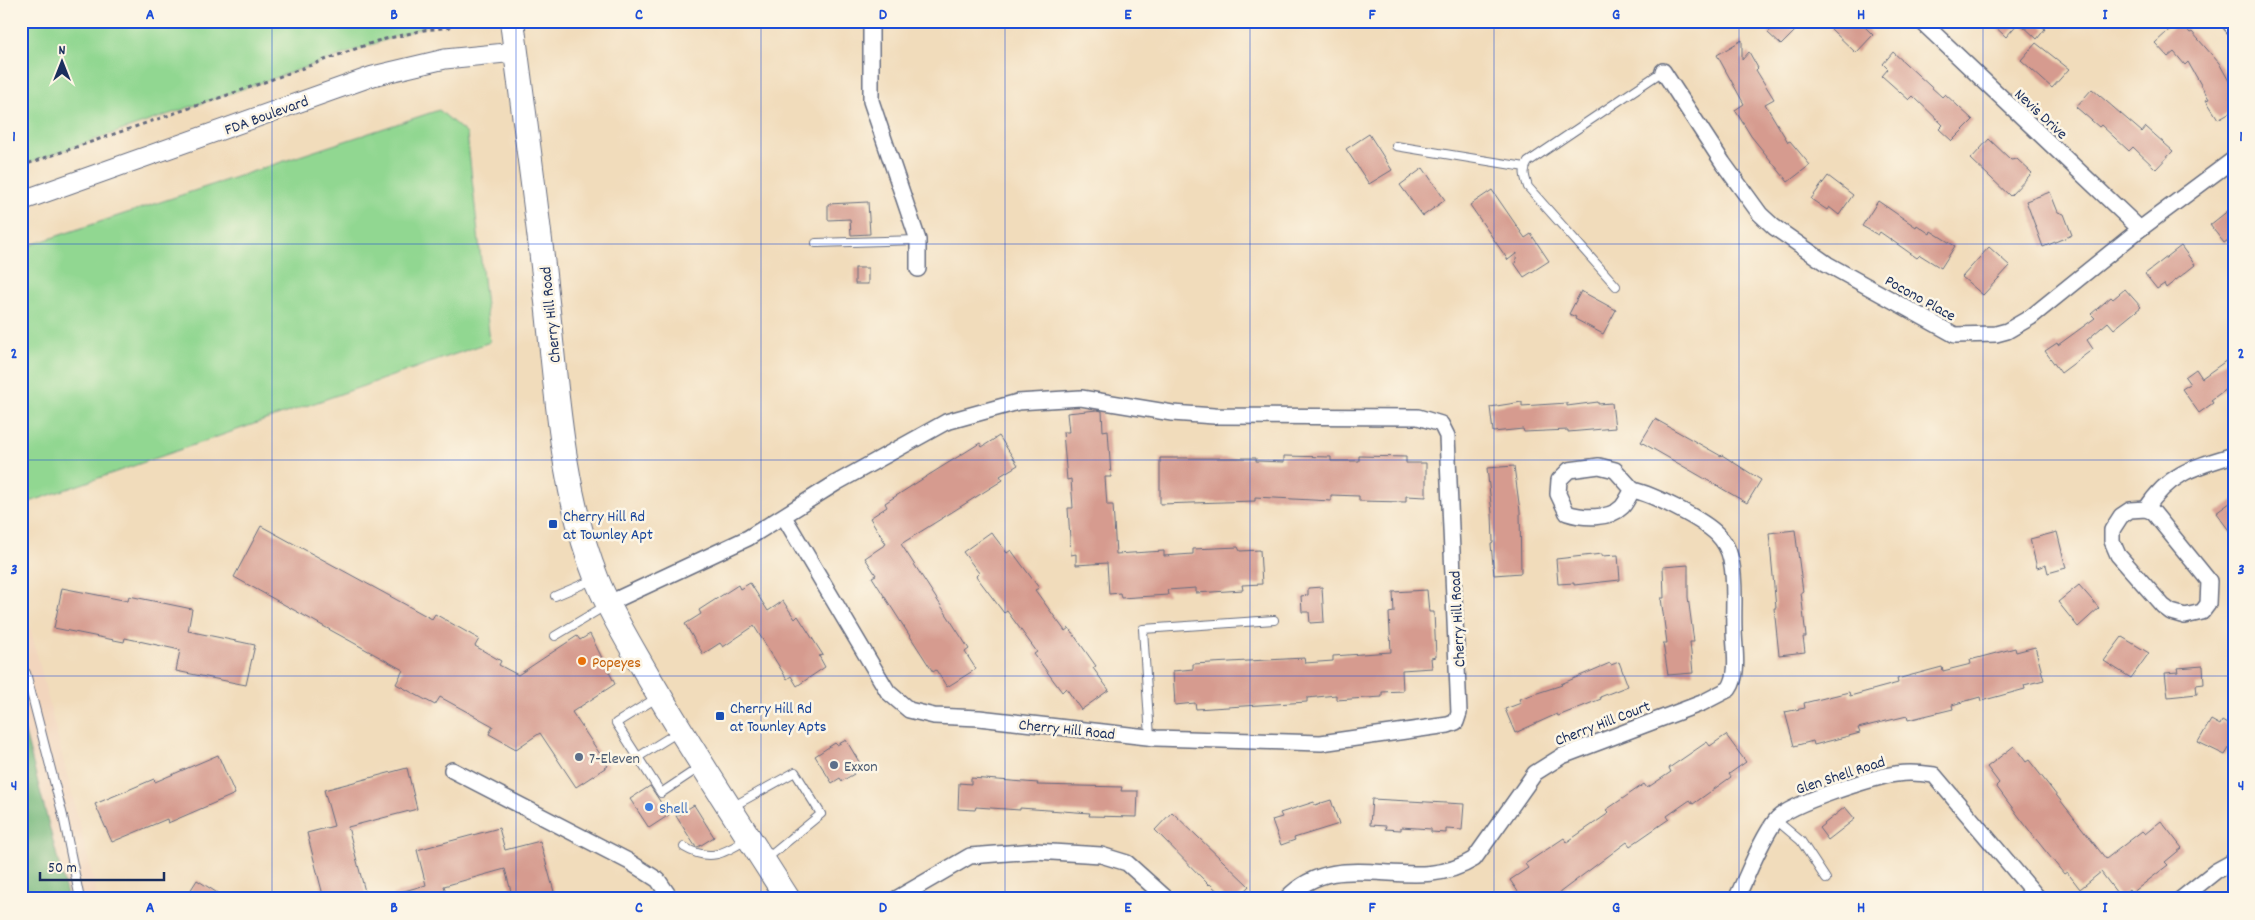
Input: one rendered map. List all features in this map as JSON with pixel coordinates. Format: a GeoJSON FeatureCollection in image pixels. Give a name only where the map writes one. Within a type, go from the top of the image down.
{"type":"FeatureCollection","features":[{"type":"Feature","properties":{"kind":"main road","name":"Cherry Hill Road"},"geometry":{"type":"LineString","coordinates":[[512,21],[571,491],[580,531],[596,578],[608,604],[680,731],[788,899]]}},
{"type":"Feature","properties":{"kind":"street"},"geometry":{"type":"LineString","coordinates":[[871,21],[871,101],[918,240],[918,269]]}},
{"type":"Feature","properties":{"kind":"street","name":"Nevis Drive"},"geometry":{"type":"LineString","coordinates":[[1921,21],[2140,229]]}},
{"type":"Feature","properties":{"kind":"street"},"geometry":{"type":"LineString","coordinates":[[2228,21],[2234,28]]}},
{"type":"Feature","properties":{"kind":"street","name":"FDA Boulevard"},"geometry":{"type":"LineString","coordinates":[[21,201],[373,76],[445,59],[516,52]]}},
{"type":"Feature","properties":{"kind":"street","name":"Pocono Place"},"geometry":{"type":"LineString","coordinates":[[1663,70],[1723,163],[1760,214],[1774,228],[1827,264],[1955,335],[1986,335],[2007,331],[2031,317],[2140,229],[2234,159]]}},
{"type":"Feature","properties":{"kind":"street","name":"Cherry Hill Road"},"geometry":{"type":"LineString","coordinates":[[608,604],[748,538],[784,518],[836,483],[946,422],[1018,402],[1080,398],[1180,414],[1418,417],[1441,424],[1447,436],[1460,700],[1456,722],[1448,726],[1321,743],[1150,737],[979,718],[934,716],[909,710],[888,692],[784,518]]}},
{"type":"Feature","properties":{"kind":"street"},"geometry":{"type":"LineString","coordinates":[[2146,509],[2157,491],[2170,480],[2182,473],[2234,455]]}},
{"type":"Feature","properties":{"kind":"street","name":"Cherry Hill Court"},"geometry":{"type":"LineString","coordinates":[[1286,899],[1302,884],[1327,873],[1353,871],[1428,875],[1462,866],[1474,859],[1541,767],[1562,756],[1702,703],[1729,689],[1735,673],[1735,654],[1732,561],[1726,544],[1716,533],[1685,513],[1645,493],[1633,490],[1614,470],[1599,466],[1569,470],[1559,480],[1557,486],[1562,506],[1567,513],[1580,518],[1616,512],[1623,506],[1633,490]]}},
{"type":"Feature","properties":{"kind":"street"},"geometry":{"type":"LineString","coordinates":[[2146,509],[2153,512],[2204,573],[2208,581],[2210,596],[2208,604],[2202,612],[2185,616],[2171,612],[2118,555],[2112,541],[2112,530],[2121,516],[2130,510],[2146,509]]}},
{"type":"Feature","properties":{"kind":"street"},"geometry":{"type":"LineString","coordinates":[[452,770],[628,861],[658,880],[671,899]]}},
{"type":"Feature","properties":{"kind":"street","name":"Glen Shell Road"},"geometry":{"type":"LineString","coordinates":[[1736,899],[1776,820],[1800,803],[1896,774],[1934,775],[2039,899]]}},
{"type":"Feature","properties":{"kind":"street"},"geometry":{"type":"LineString","coordinates":[[896,899],[953,863],[970,856],[1034,851],[1101,855],[1127,863],[1167,899]]}},
{"type":"Feature","properties":{"kind":"street"},"geometry":{"type":"LineString","coordinates":[[2181,899],[2216,871],[2234,862]]}},
{"type":"Feature","properties":{"kind":"lane"},"geometry":{"type":"LineString","coordinates":[[1616,286],[1528,187],[1524,174],[1525,167],[1528,162],[1663,70]]}},
{"type":"Feature","properties":{"kind":"lane"},"geometry":{"type":"LineString","coordinates":[[1396,146],[1525,167]]}},
{"type":"Feature","properties":{"kind":"lane"},"geometry":{"type":"LineString","coordinates":[[816,243],[918,240]]}},
{"type":"Feature","properties":{"kind":"lane"},"geometry":{"type":"LineString","coordinates":[[555,596],[596,578]]}},
{"type":"Feature","properties":{"kind":"lane"},"geometry":{"type":"LineString","coordinates":[[555,636],[608,604]]}},
{"type":"Feature","properties":{"kind":"lane"},"geometry":{"type":"LineString","coordinates":[[1150,737],[1143,629],[1274,620]]}},
{"type":"Feature","properties":{"kind":"lane"},"geometry":{"type":"LineString","coordinates":[[21,671],[26,673],[60,806],[80,899]]}},
{"type":"Feature","properties":{"kind":"lane"},"geometry":{"type":"LineString","coordinates":[[660,696],[616,723],[661,793],[702,765]]}},
{"type":"Feature","properties":{"kind":"lane"},"geometry":{"type":"LineString","coordinates":[[638,757],[680,731]]}},
{"type":"Feature","properties":{"kind":"lane"},"geometry":{"type":"LineString","coordinates":[[730,808],[795,772],[821,814],[764,861]]}},
{"type":"Feature","properties":{"kind":"lane"},"geometry":{"type":"LineString","coordinates":[[1776,820],[1801,841],[1826,879]]}},
{"type":"Feature","properties":{"kind":"lane"},"geometry":{"type":"LineString","coordinates":[[684,847],[696,854],[712,856],[728,851],[749,838]]}},
{"type":"Feature","properties":{"kind":"path"},"geometry":{"type":"LineString","coordinates":[[21,166],[248,88],[377,41],[424,30],[453,27]]}},
{"type":"Feature","properties":{"kind":"shaded area"},"geometry":{"type":"Polygon","coordinates":[[[21,591],[98,899],[21,899],[21,591]]]}},
{"type":"Feature","properties":{"kind":"green space"},"geometry":{"type":"Polygon","coordinates":[[[21,21],[441,21],[21,165],[21,21]]]}},
{"type":"Feature","properties":{"kind":"green space"},"geometry":{"type":"Polygon","coordinates":[[[439,110],[467,134],[490,342],[21,505],[21,248],[439,110]]]}},
{"type":"Feature","properties":{"kind":"green space"},"geometry":{"type":"Polygon","coordinates":[[[21,717],[68,899],[21,899],[21,717]]]}},
{"type":"Feature","properties":{"kind":"building"},"geometry":{"type":"Polygon","coordinates":[[[1778,21],[1785,21],[1795,31],[1781,45],[1768,33],[1778,21]]]}},
{"type":"Feature","properties":{"kind":"building"},"geometry":{"type":"Polygon","coordinates":[[[1837,21],[1859,21],[1873,35],[1856,53],[1831,29],[1837,21]]]}},
{"type":"Feature","properties":{"kind":"building"},"geometry":{"type":"Polygon","coordinates":[[[1989,21],[2036,21],[2045,29],[2037,39],[2019,22],[2006,37],[1989,21]]]}},
{"type":"Feature","properties":{"kind":"building"},"geometry":{"type":"Polygon","coordinates":[[[2179,21],[2190,33],[2192,32],[2219,63],[2234,90],[2234,110],[2218,119],[2206,100],[2209,99],[2188,62],[2185,65],[2174,52],[2168,57],[2155,43],[2179,21]]]}},
{"type":"Feature","properties":{"kind":"building"},"geometry":{"type":"Polygon","coordinates":[[[1742,40],[1742,60],[1749,52],[1758,68],[1756,70],[1774,99],[1765,104],[1788,142],[1790,141],[1810,165],[1788,182],[1751,136],[1735,110],[1744,104],[1717,55],[1742,40]]]}},
{"type":"Feature","properties":{"kind":"building"},"geometry":{"type":"Polygon","coordinates":[[[2036,43],[2069,69],[2052,88],[2021,60],[2036,43]]]}},
{"type":"Feature","properties":{"kind":"building"},"geometry":{"type":"Polygon","coordinates":[[[1893,52],[1942,97],[1945,94],[1973,120],[1952,141],[1939,129],[1943,125],[1913,96],[1909,100],[1882,76],[1888,69],[1883,64],[1893,52]]]}},
{"type":"Feature","properties":{"kind":"building"},"geometry":{"type":"Polygon","coordinates":[[[2092,89],[2142,132],[2146,127],[2173,151],[2156,169],[2133,147],[2129,151],[2101,125],[2099,127],[2076,107],[2092,89]]]}},
{"type":"Feature","properties":{"kind":"building"},"geometry":{"type":"Polygon","coordinates":[[[1369,134],[1392,170],[1369,184],[1346,149],[1369,134]]]}},
{"type":"Feature","properties":{"kind":"building"},"geometry":{"type":"Polygon","coordinates":[[[1989,139],[2011,160],[2017,159],[2032,173],[2010,196],[1971,159],[1989,139]]]}},
{"type":"Feature","properties":{"kind":"building"},"geometry":{"type":"Polygon","coordinates":[[[1423,168],[1445,200],[1423,216],[1400,185],[1423,168]]]}},
{"type":"Feature","properties":{"kind":"building"},"geometry":{"type":"Polygon","coordinates":[[[1828,176],[1853,195],[1839,215],[1829,207],[1827,210],[1811,199],[1828,176]]]}},
{"type":"Feature","properties":{"kind":"building"},"geometry":{"type":"Polygon","coordinates":[[[1492,190],[1525,238],[1531,234],[1549,261],[1524,277],[1515,264],[1517,253],[1508,260],[1470,205],[1492,190]]]}},
{"type":"Feature","properties":{"kind":"building"},"geometry":{"type":"Polygon","coordinates":[[[2050,192],[2058,212],[2064,214],[2072,235],[2043,247],[2026,201],[2050,192]]]}},
{"type":"Feature","properties":{"kind":"building"},"geometry":{"type":"Polygon","coordinates":[[[1878,201],[1916,227],[1917,225],[1930,234],[1931,231],[1955,246],[1941,268],[1920,255],[1917,258],[1880,232],[1878,235],[1862,226],[1878,201]]]}},
{"type":"Feature","properties":{"kind":"building"},"geometry":{"type":"Polygon","coordinates":[[[868,202],[870,234],[851,235],[850,219],[828,220],[828,204],[868,202]]]}},
{"type":"Feature","properties":{"kind":"building"},"geometry":{"type":"Polygon","coordinates":[[[2234,206],[2234,236],[2224,243],[2210,225],[2234,206]]]}},
{"type":"Feature","properties":{"kind":"building"},"geometry":{"type":"Polygon","coordinates":[[[2181,246],[2195,265],[2166,288],[2164,284],[2157,289],[2145,274],[2181,246]]]}},
{"type":"Feature","properties":{"kind":"building"},"geometry":{"type":"Polygon","coordinates":[[[1989,247],[2010,266],[1983,295],[1962,277],[1989,247]]]}},
{"type":"Feature","properties":{"kind":"building"},"geometry":{"type":"Polygon","coordinates":[[[855,268],[868,268],[868,284],[855,284],[855,268]]]}},
{"type":"Feature","properties":{"kind":"building"},"geometry":{"type":"Polygon","coordinates":[[[2125,289],[2141,307],[2114,329],[2108,322],[2087,340],[2093,349],[2061,373],[2045,351],[2057,343],[2058,345],[2095,318],[2091,314],[2111,297],[2113,299],[2125,289]]]}},
{"type":"Feature","properties":{"kind":"building"},"geometry":{"type":"Polygon","coordinates":[[[1581,291],[1616,310],[1603,334],[1569,314],[1581,291]]]}},
{"type":"Feature","properties":{"kind":"building"},"geometry":{"type":"Polygon","coordinates":[[[2234,355],[2234,383],[2211,400],[2213,403],[2199,413],[2182,389],[2190,384],[2185,377],[2196,369],[2202,378],[2234,355]]]}},
{"type":"Feature","properties":{"kind":"building"},"geometry":{"type":"Polygon","coordinates":[[[1522,402],[1522,406],[1612,403],[1615,428],[1568,432],[1568,430],[1524,432],[1523,429],[1493,432],[1490,407],[1522,402]]]}},
{"type":"Feature","properties":{"kind":"building"},"geometry":{"type":"Polygon","coordinates":[[[1102,411],[1103,431],[1108,430],[1111,477],[1105,477],[1107,505],[1113,505],[1116,554],[1164,551],[1164,556],[1193,554],[1193,549],[1238,547],[1240,551],[1260,550],[1262,584],[1242,585],[1243,590],[1196,593],[1196,588],[1167,590],[1168,595],[1121,598],[1120,593],[1109,594],[1107,563],[1076,565],[1076,554],[1071,555],[1068,508],[1073,508],[1071,479],[1067,480],[1063,432],[1069,432],[1067,413],[1102,411]]]}},
{"type":"Feature","properties":{"kind":"building"},"geometry":{"type":"Polygon","coordinates":[[[1655,419],[1722,455],[1761,480],[1747,503],[1641,442],[1655,419]]]}},
{"type":"Feature","properties":{"kind":"building"},"geometry":{"type":"Polygon","coordinates":[[[999,436],[1018,465],[1000,476],[1003,480],[901,544],[969,649],[965,652],[976,669],[947,687],[936,670],[933,672],[872,577],[876,575],[865,558],[886,544],[870,518],[887,507],[885,503],[924,478],[980,443],[982,447],[999,436]]]}},
{"type":"Feature","properties":{"kind":"building"},"geometry":{"type":"Polygon","coordinates":[[[1284,456],[1331,457],[1331,461],[1359,461],[1359,456],[1406,457],[1406,463],[1426,463],[1426,497],[1406,496],[1406,502],[1359,501],[1359,496],[1331,495],[1331,501],[1255,497],[1255,501],[1160,504],[1160,458],[1256,458],[1256,461],[1284,462],[1284,456]]]}},
{"type":"Feature","properties":{"kind":"building"},"geometry":{"type":"Polygon","coordinates":[[[1514,466],[1520,511],[1521,573],[1494,575],[1491,544],[1493,543],[1492,513],[1487,468],[1514,466]]]}},
{"type":"Feature","properties":{"kind":"building"},"geometry":{"type":"Polygon","coordinates":[[[2234,500],[2234,537],[2216,513],[2234,500]]]}},
{"type":"Feature","properties":{"kind":"building"},"geometry":{"type":"Polygon","coordinates":[[[261,526],[432,619],[435,614],[479,639],[475,646],[501,661],[499,665],[518,675],[577,636],[580,640],[590,634],[615,684],[572,712],[608,766],[576,787],[540,733],[516,749],[489,734],[493,726],[440,697],[435,705],[396,684],[403,670],[234,577],[261,526]]]}},
{"type":"Feature","properties":{"kind":"building"},"geometry":{"type":"Polygon","coordinates":[[[1795,530],[1803,592],[1801,592],[1806,637],[1803,637],[1805,652],[1779,655],[1769,533],[1795,530]]]}},
{"type":"Feature","properties":{"kind":"building"},"geometry":{"type":"Polygon","coordinates":[[[991,532],[1007,553],[1011,550],[1039,588],[1035,590],[1065,631],[1069,628],[1096,666],[1093,668],[1109,690],[1081,710],[1066,688],[1062,692],[1034,654],[1037,652],[1007,611],[1004,613],[976,576],[979,573],[963,552],[991,532]]]}},
{"type":"Feature","properties":{"kind":"building"},"geometry":{"type":"Polygon","coordinates":[[[2057,532],[2066,568],[2048,573],[2046,565],[2037,568],[2030,539],[2057,532]]]}},
{"type":"Feature","properties":{"kind":"building"},"geometry":{"type":"Polygon","coordinates":[[[1602,554],[1602,556],[1618,555],[1620,580],[1574,585],[1574,583],[1558,584],[1556,559],[1602,554]]]}},
{"type":"Feature","properties":{"kind":"building"},"geometry":{"type":"Polygon","coordinates":[[[1688,565],[1688,597],[1694,642],[1690,642],[1693,673],[1668,675],[1663,643],[1667,643],[1661,598],[1664,598],[1663,567],[1688,565]]]}},
{"type":"Feature","properties":{"kind":"building"},"geometry":{"type":"Polygon","coordinates":[[[750,583],[768,611],[783,601],[795,619],[798,616],[823,655],[819,656],[825,667],[797,686],[791,676],[787,679],[754,626],[723,647],[720,643],[703,654],[685,624],[701,614],[699,610],[738,585],[740,589],[750,583]]]}},
{"type":"Feature","properties":{"kind":"building"},"geometry":{"type":"Polygon","coordinates":[[[2079,585],[2099,608],[2078,627],[2058,602],[2079,585]]]}},
{"type":"Feature","properties":{"kind":"building"},"geometry":{"type":"Polygon","coordinates":[[[1322,587],[1324,622],[1310,623],[1309,612],[1302,612],[1301,596],[1308,595],[1308,588],[1322,587]]]}},
{"type":"Feature","properties":{"kind":"building"},"geometry":{"type":"Polygon","coordinates":[[[62,588],[128,601],[129,596],[192,609],[188,631],[255,645],[246,685],[176,671],[180,650],[125,638],[124,642],[54,628],[62,588]]]}},
{"type":"Feature","properties":{"kind":"building"},"geometry":{"type":"Polygon","coordinates":[[[1427,590],[1429,612],[1434,612],[1436,657],[1431,658],[1432,668],[1402,670],[1403,691],[1382,692],[1382,697],[1336,700],[1336,695],[1307,698],[1307,702],[1196,709],[1195,703],[1175,705],[1173,671],[1193,669],[1193,664],[1304,658],[1305,663],[1333,661],[1333,656],[1391,652],[1389,613],[1394,612],[1393,592],[1427,590]]]}},
{"type":"Feature","properties":{"kind":"building"},"geometry":{"type":"Polygon","coordinates":[[[2122,637],[2149,653],[2131,678],[2104,661],[2122,637]]]}},
{"type":"Feature","properties":{"kind":"building"},"geometry":{"type":"Polygon","coordinates":[[[2035,647],[2044,680],[2024,685],[2025,689],[1981,701],[1980,697],[1952,705],[1953,709],[1908,720],[1907,716],[1858,728],[1860,733],[1814,745],[1813,741],[1794,746],[1785,712],[1805,708],[1804,703],[1849,692],[1850,696],[1898,683],[1897,679],[1942,667],[1943,671],[1971,664],[1970,660],[2015,648],[2016,652],[2035,647]]]}},
{"type":"Feature","properties":{"kind":"building"},"geometry":{"type":"Polygon","coordinates":[[[1619,662],[1628,686],[1600,697],[1601,699],[1558,716],[1557,714],[1515,733],[1505,709],[1521,703],[1519,699],[1562,685],[1610,663],[1611,665],[1619,662]]]}},
{"type":"Feature","properties":{"kind":"building"},"geometry":{"type":"Polygon","coordinates":[[[2203,666],[2204,684],[2196,685],[2197,694],[2168,697],[2165,673],[2178,672],[2177,668],[2203,666]]]}},
{"type":"Feature","properties":{"kind":"building"},"geometry":{"type":"Polygon","coordinates":[[[2211,720],[2220,725],[2222,721],[2234,728],[2234,740],[2225,755],[2198,742],[2211,720]]]}},
{"type":"Feature","properties":{"kind":"building"},"geometry":{"type":"Polygon","coordinates":[[[1726,735],[1746,762],[1729,774],[1731,777],[1693,804],[1690,800],[1667,816],[1669,819],[1630,846],[1627,842],[1551,899],[1523,899],[1510,880],[1528,868],[1525,864],[1564,838],[1567,842],[1609,813],[1606,810],[1644,784],[1647,788],[1671,772],[1669,768],[1707,742],[1710,746],[1726,735]]]}},
{"type":"Feature","properties":{"kind":"building","name":"Exxon"},"geometry":{"type":"Polygon","coordinates":[[[846,740],[861,765],[852,770],[854,774],[842,781],[840,778],[832,783],[815,756],[835,743],[837,745],[846,740]]]}},
{"type":"Feature","properties":{"kind":"building"},"geometry":{"type":"Polygon","coordinates":[[[2014,746],[2026,762],[2029,760],[2106,859],[2142,831],[2145,834],[2161,821],[2182,848],[2165,862],[2168,865],[2132,893],[2129,889],[2120,897],[2101,872],[2080,889],[2067,872],[2064,874],[2035,838],[1996,786],[1999,783],[1987,767],[2014,746]]]}},
{"type":"Feature","properties":{"kind":"building"},"geometry":{"type":"Polygon","coordinates":[[[218,755],[235,794],[168,823],[167,819],[112,842],[95,804],[154,779],[155,782],[218,755]]]}},
{"type":"Feature","properties":{"kind":"building"},"geometry":{"type":"Polygon","coordinates":[[[407,768],[417,809],[348,827],[367,899],[324,899],[307,833],[334,826],[324,790],[407,768]]]}},
{"type":"Feature","properties":{"kind":"building"},"geometry":{"type":"Polygon","coordinates":[[[971,778],[1038,783],[1037,785],[1122,787],[1121,791],[1138,791],[1137,817],[1089,816],[1090,813],[1020,808],[1020,810],[976,807],[975,810],[958,809],[959,783],[971,784],[971,778]]]}},
{"type":"Feature","properties":{"kind":"building","name":"Shell"},"geometry":{"type":"Polygon","coordinates":[[[650,786],[669,815],[649,828],[630,799],[650,786]]]}},
{"type":"Feature","properties":{"kind":"building"},"geometry":{"type":"Polygon","coordinates":[[[1372,799],[1464,804],[1462,830],[1446,829],[1446,833],[1431,832],[1431,829],[1401,827],[1401,830],[1385,829],[1386,826],[1370,825],[1372,799]]]}},
{"type":"Feature","properties":{"kind":"building"},"geometry":{"type":"Polygon","coordinates":[[[1331,800],[1339,824],[1294,838],[1295,840],[1281,845],[1272,820],[1282,817],[1280,813],[1314,802],[1315,805],[1331,800]]]}},
{"type":"Feature","properties":{"kind":"building","name":"Shell"},"geometry":{"type":"Polygon","coordinates":[[[694,805],[714,837],[698,847],[695,846],[676,816],[694,805]]]}},
{"type":"Feature","properties":{"kind":"building"},"geometry":{"type":"Polygon","coordinates":[[[1845,807],[1855,819],[1828,840],[1819,828],[1845,807]]]}},
{"type":"Feature","properties":{"kind":"building"},"geometry":{"type":"Polygon","coordinates":[[[1172,812],[1249,886],[1237,899],[1226,899],[1209,885],[1155,830],[1172,812]]]}},
{"type":"Feature","properties":{"kind":"building"},"geometry":{"type":"Polygon","coordinates":[[[499,828],[505,850],[540,841],[556,899],[513,899],[505,869],[444,886],[448,899],[393,899],[393,894],[426,885],[417,850],[499,828]]]}},
{"type":"Feature","properties":{"kind":"building"},"geometry":{"type":"Polygon","coordinates":[[[197,880],[227,899],[185,899],[197,880]]]}},
{"type":"Feature","properties":{"kind":"place","name":"Cherry Hill Rd at Townley Apt"},"geometry":{"type":"Point","coordinates":[553,524]}},
{"type":"Feature","properties":{"kind":"place","name":"Popeyes"},"geometry":{"type":"Point","coordinates":[582,661]}},
{"type":"Feature","properties":{"kind":"place","name":"Cherry Hill Rd at Townley Apts"},"geometry":{"type":"Point","coordinates":[720,716]}},
{"type":"Feature","properties":{"kind":"place","name":"7-Eleven"},"geometry":{"type":"Point","coordinates":[579,757]}},
{"type":"Feature","properties":{"kind":"place","name":"Exxon"},"geometry":{"type":"Point","coordinates":[834,765]}},
{"type":"Feature","properties":{"kind":"place","name":"Shell"},"geometry":{"type":"Point","coordinates":[649,807]}}]}
